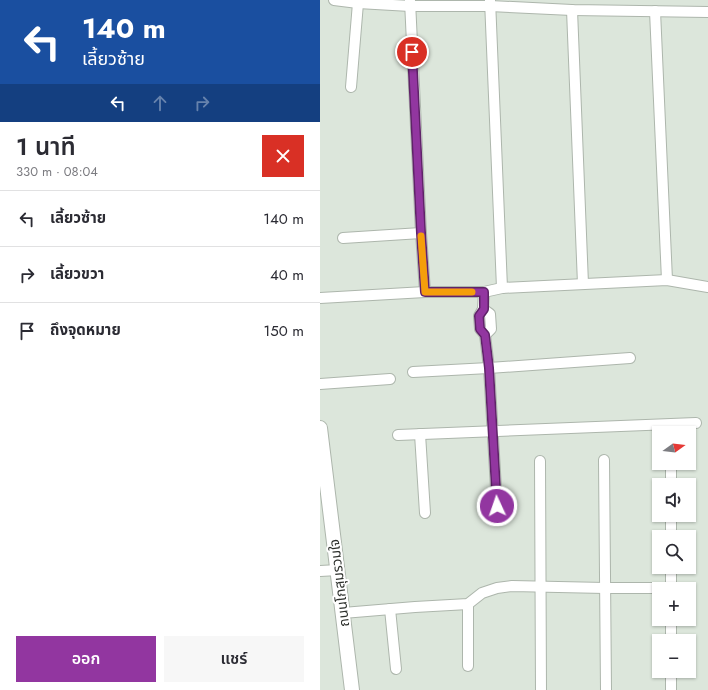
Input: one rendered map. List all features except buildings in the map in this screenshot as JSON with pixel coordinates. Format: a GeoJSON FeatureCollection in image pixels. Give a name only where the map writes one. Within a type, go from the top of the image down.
{"type":"FeatureCollection","features":[{"type":"Feature","properties":{"kind":"street"},"geometry":{"type":"LineString","coordinates":[[334,0],[358,3],[490,3],[572,10],[708,12]]}},
{"type":"Feature","properties":{"kind":"street"},"geometry":{"type":"LineString","coordinates":[[351,87],[358,3]]}},
{"type":"Feature","properties":{"kind":"street"},"geometry":{"type":"LineString","coordinates":[[410,3],[425,292]]}},
{"type":"Feature","properties":{"kind":"street"},"geometry":{"type":"LineString","coordinates":[[490,3],[502,288]]}},
{"type":"Feature","properties":{"kind":"street"},"geometry":{"type":"LineString","coordinates":[[572,10],[583,284]]}},
{"type":"Feature","properties":{"kind":"street"},"geometry":{"type":"LineString","coordinates":[[655,11],[667,280]]}},
{"type":"Feature","properties":{"kind":"street"},"geometry":{"type":"LineString","coordinates":[[343,238],[421,233]]}},
{"type":"Feature","properties":{"kind":"street"},"geometry":{"type":"LineString","coordinates":[[320,298],[425,292],[484,292],[502,288],[667,280],[708,287]]}},
{"type":"Feature","properties":{"kind":"street"},"geometry":{"type":"LineString","coordinates":[[484,292],[484,309],[479,316],[480,329],[485,335],[489,368],[497,506]]}},
{"type":"Feature","properties":{"kind":"street"},"geometry":{"type":"LineString","coordinates":[[413,372],[630,358]]}},
{"type":"Feature","properties":{"kind":"street"},"geometry":{"type":"LineString","coordinates":[[320,384],[390,379]]}},
{"type":"Feature","properties":{"kind":"street"},"geometry":{"type":"LineString","coordinates":[[398,436],[696,423]]}},
{"type":"Feature","properties":{"kind":"street","name":"ถนนโกสุมรวมใจ"},"geometry":{"type":"LineString","coordinates":[[320,428],[352,690]]}},
{"type":"Feature","properties":{"kind":"street"},"geometry":{"type":"LineString","coordinates":[[420,434],[425,513]]}},
{"type":"Feature","properties":{"kind":"street"},"geometry":{"type":"LineString","coordinates":[[604,460],[606,690]]}},
{"type":"Feature","properties":{"kind":"street"},"geometry":{"type":"LineString","coordinates":[[540,461],[541,690]]}},
{"type":"Feature","properties":{"kind":"street"},"geometry":{"type":"LineString","coordinates":[[320,570],[338,570]]}},
{"type":"Feature","properties":{"kind":"street"},"geometry":{"type":"LineString","coordinates":[[343,613],[468,604],[482,593],[497,588],[512,586],[652,589]]}},
{"type":"Feature","properties":{"kind":"street"},"geometry":{"type":"LineString","coordinates":[[468,604],[468,666]]}},
{"type":"Feature","properties":{"kind":"street"},"geometry":{"type":"LineString","coordinates":[[390,609],[396,669]]}},
{"type":"Feature","properties":{"kind":"street"},"geometry":{"type":"LineString","coordinates":[[671,678],[671,690]]}},
{"type":"Feature","properties":{"kind":"slow traffic"},"geometry":{"type":"LineString","coordinates":[[421,236],[425,292],[472,292]]}},
{"type":"Feature","properties":{"kind":"route"},"geometry":{"type":"LineString","coordinates":[[412,52],[425,292],[484,292],[484,309],[479,316],[480,329],[485,335],[489,368],[497,506]]}}]}
